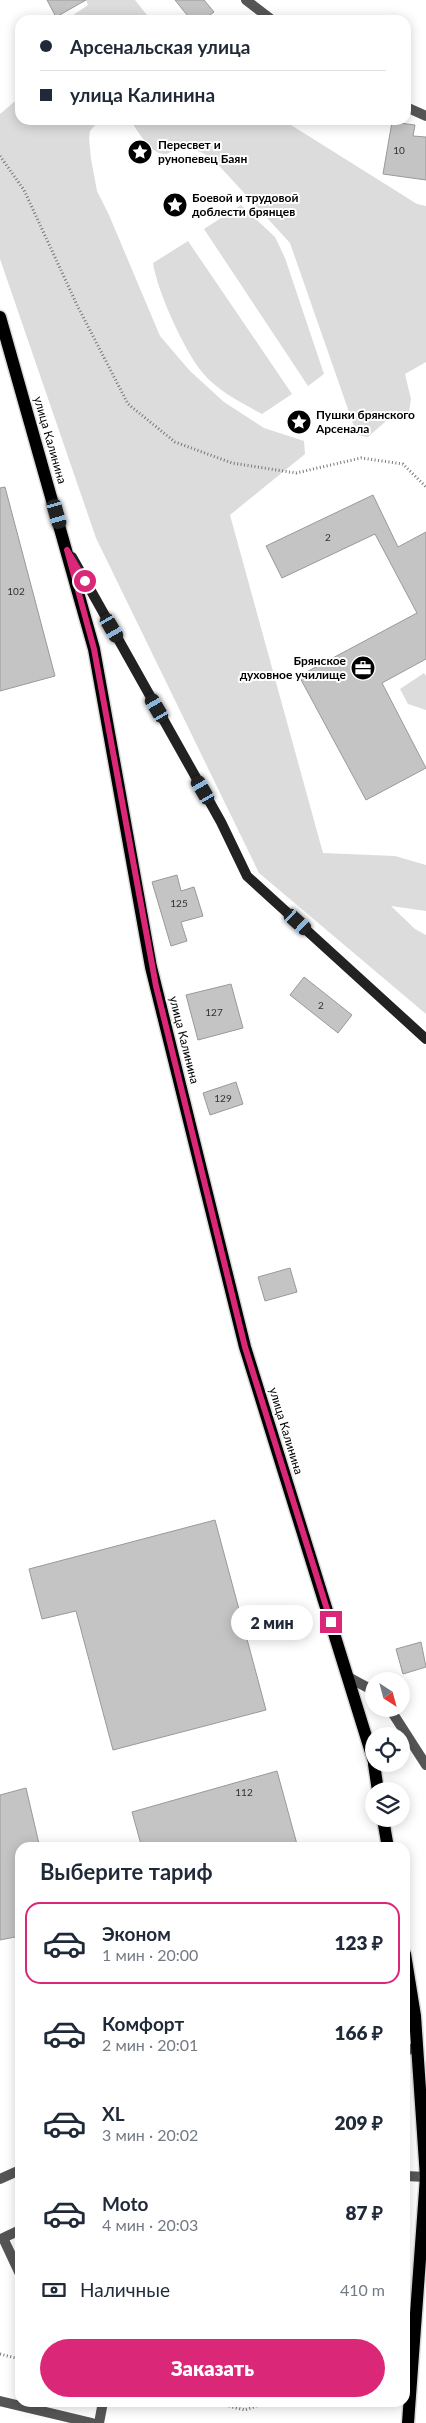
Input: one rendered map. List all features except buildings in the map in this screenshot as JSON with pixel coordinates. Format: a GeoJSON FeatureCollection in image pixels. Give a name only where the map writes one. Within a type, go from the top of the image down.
{"type":"FeatureCollection","features":[{"type":"Feature","properties":{"kind":"main road","name":"улица Калинина"},"geometry":{"type":"LineString","coordinates":[[0,317],[94,649],[151,967],[245,1347],[365,1733]]}},
{"type":"Feature","properties":{"kind":"main road"},"geometry":{"type":"LineString","coordinates":[[384,1827],[387,1842]]}},
{"type":"Feature","properties":{"kind":"main road"},"geometry":{"type":"LineString","coordinates":[[410,1985],[415,2016],[411,2049],[426,2177],[410,2396]]}},
{"type":"Feature","properties":{"kind":"main road"},"geometry":{"type":"LineString","coordinates":[[408,2423],[409,2407]]}},
{"type":"Feature","properties":{"kind":"street"},"geometry":{"type":"LineString","coordinates":[[246,0],[266,15]]}},
{"type":"Feature","properties":{"kind":"street"},"geometry":{"type":"LineString","coordinates":[[411,109],[426,116]]}},
{"type":"Feature","properties":{"kind":"street"},"geometry":{"type":"LineString","coordinates":[[67,550],[221,822],[248,876],[426,1039]]}},
{"type":"Feature","properties":{"kind":"street"},"geometry":{"type":"LineString","coordinates":[[348,1677],[365,1686]]}},
{"type":"Feature","properties":{"kind":"street"},"geometry":{"type":"LineString","coordinates":[[396,1718],[426,1765]]}},
{"type":"Feature","properties":{"kind":"street"},"geometry":{"type":"LineString","coordinates":[[0,2179],[15,2172]]}},
{"type":"Feature","properties":{"kind":"street"},"geometry":{"type":"LineString","coordinates":[[410,2176],[426,2177]]}},
{"type":"Feature","properties":{"kind":"street"},"geometry":{"type":"LineString","coordinates":[[15,2232],[3,2238],[15,2263]]}},
{"type":"Feature","properties":{"kind":"street"},"geometry":{"type":"LineString","coordinates":[[0,2401],[15,2405]]}},
{"type":"Feature","properties":{"kind":"street"},"geometry":{"type":"LineString","coordinates":[[25,2407],[92,2423]]}},
{"type":"Feature","properties":{"kind":"street"},"geometry":{"type":"LineString","coordinates":[[99,2423],[102,2407]]}},
{"type":"Feature","properties":{"kind":"path"},"geometry":{"type":"LineString","coordinates":[[0,156],[24,190],[77,305],[128,404],[175,442],[232,463],[296,473],[361,458],[403,464],[426,487]]}},
{"type":"Feature","properties":{"kind":"path"},"geometry":{"type":"LineString","coordinates":[[0,2354],[15,2357]]}},
{"type":"Feature","properties":{"kind":"path"},"geometry":{"type":"LineString","coordinates":[[232,2407],[244,2410],[253,2407]]}},
{"type":"Feature","properties":{"kind":"shaded area"},"geometry":{"type":"Polygon","coordinates":[[[86,0],[135,0],[147,15],[73,15],[88,5],[86,0]]]}},
{"type":"Feature","properties":{"kind":"shaded area"},"geometry":{"type":"Polygon","coordinates":[[[15,101],[15,125],[95,125],[90,131],[89,138],[97,191],[160,336],[190,371],[224,402],[264,428],[304,441],[305,454],[230,515],[323,853],[395,856],[426,865],[426,911],[391,906],[415,929],[426,935],[426,1014],[259,873],[96,538],[0,259],[0,114],[15,101]]]}},
{"type":"Feature","properties":{"kind":"shaded area"},"geometry":{"type":"Polygon","coordinates":[[[134,125],[291,125],[417,204],[426,206],[426,362],[405,374],[411,399],[409,412],[394,414],[368,437],[357,435],[290,243],[212,158],[189,148],[179,148],[163,154],[153,149],[134,125]]]}},
{"type":"Feature","properties":{"kind":"shaded area"},"geometry":{"type":"Polygon","coordinates":[[[241,205],[275,237],[285,258],[324,374],[308,386],[204,229],[241,205]]]}},
{"type":"Feature","properties":{"kind":"shaded area"},"geometry":{"type":"Polygon","coordinates":[[[188,241],[292,394],[262,414],[230,396],[208,379],[187,350],[172,320],[160,289],[153,263],[188,241]]]}},
{"type":"Feature","properties":{"kind":"shaded area"},"geometry":{"type":"Polygon","coordinates":[[[424,673],[426,676],[426,710],[408,704],[400,689],[424,673]]]}},
{"type":"Feature","properties":{"kind":"place","name":"Пересвет и рунопевец Баян"},"geometry":{"type":"Point","coordinates":[140,152]}},
{"type":"Feature","properties":{"kind":"place","name":"Боевой и трудовой доблести брянцев"},"geometry":{"type":"Point","coordinates":[175,205]}},
{"type":"Feature","properties":{"kind":"place","name":"Пушки брянского Арсенала"},"geometry":{"type":"Point","coordinates":[299,422]}},
{"type":"Feature","properties":{"kind":"place","name":"Брянское духовное училище"},"geometry":{"type":"Point","coordinates":[363,668]}},
{"type":"Feature","properties":{"kind":"route"},"geometry":{"type":"LineString","coordinates":[[85,581],[67,550],[94,649],[151,967],[245,1347],[331,1622]]}}]}
